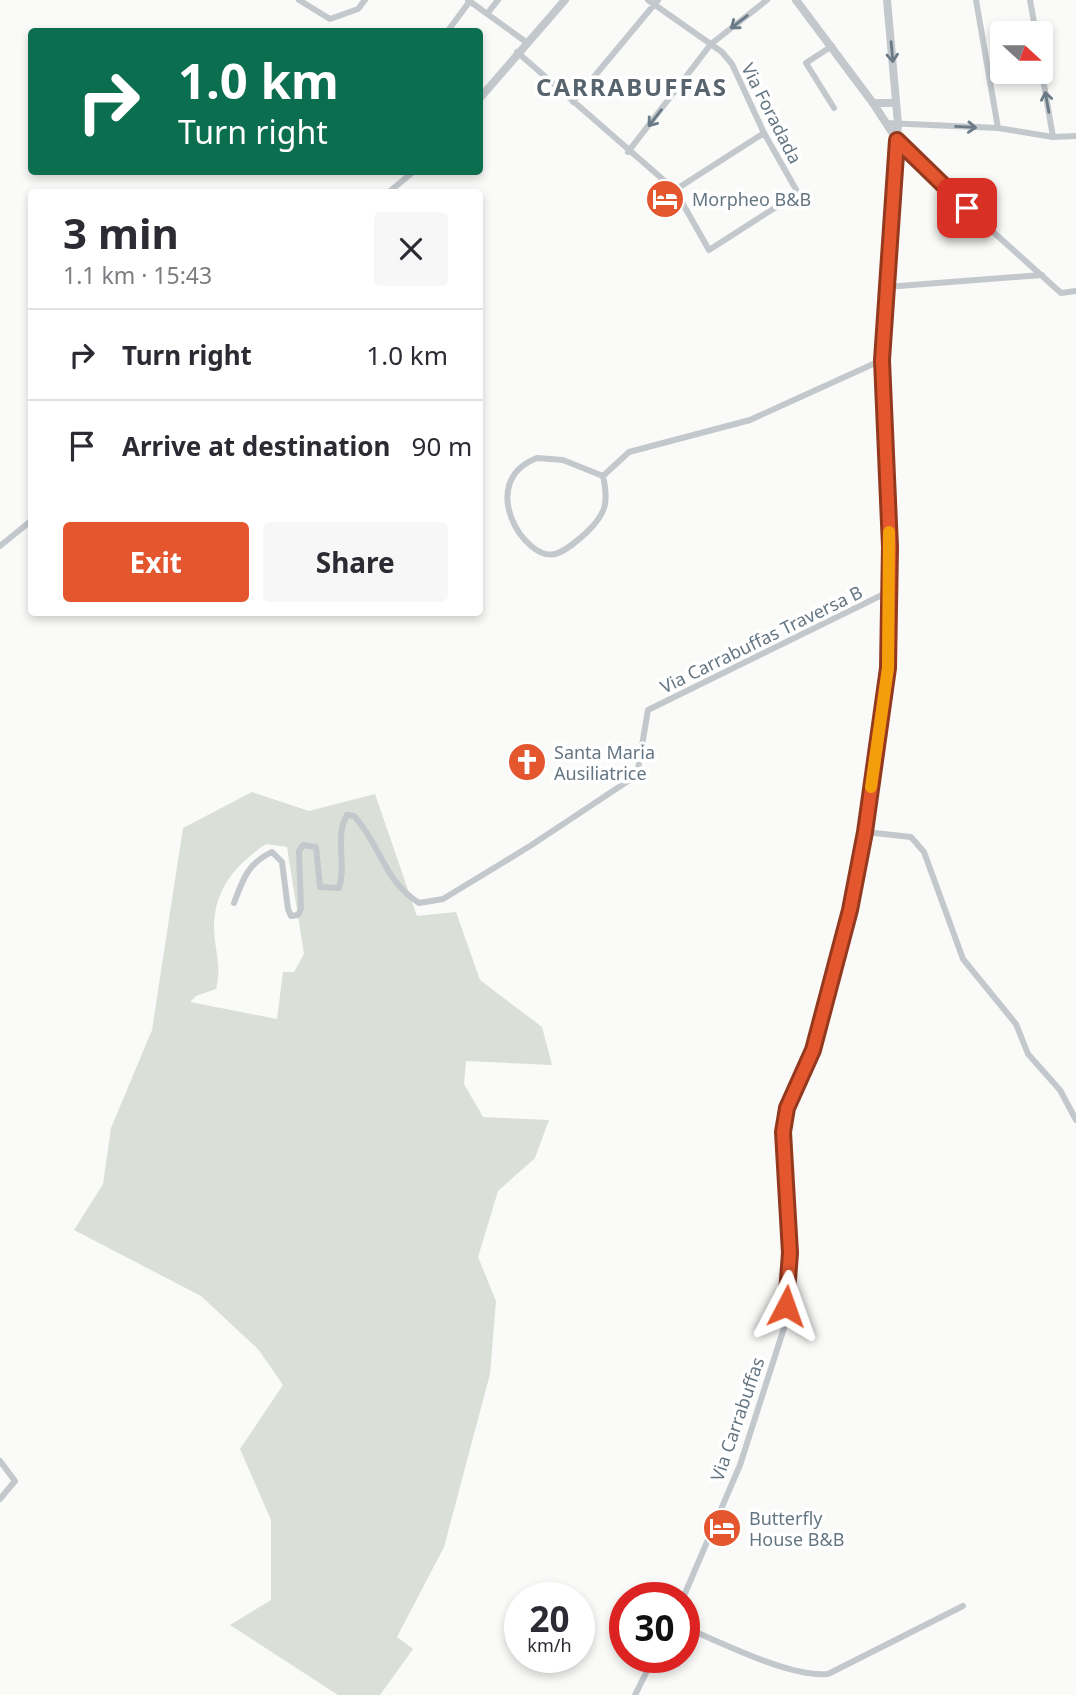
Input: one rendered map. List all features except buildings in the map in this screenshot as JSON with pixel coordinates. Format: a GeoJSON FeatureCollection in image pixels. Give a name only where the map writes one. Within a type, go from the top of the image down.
{"type":"FeatureCollection","features":[{"type":"Feature","properties":{"kind":"street"},"geometry":{"type":"LineString","coordinates":[[299,0],[330,19],[358,9],[365,0]]}},
{"type":"Feature","properties":{"kind":"street"},"geometry":{"type":"LineString","coordinates":[[487,14],[498,0]]}},
{"type":"Feature","properties":{"kind":"street"},"geometry":{"type":"LineString","coordinates":[[483,94],[565,0]]}},
{"type":"Feature","properties":{"kind":"street"},"geometry":{"type":"LineString","coordinates":[[628,152],[711,44],[767,0]]}},
{"type":"Feature","properties":{"kind":"street"},"geometry":{"type":"LineString","coordinates":[[796,0],[832,46],[897,140],[930,175],[1061,293],[1076,291]]}},
{"type":"Feature","properties":{"kind":"street"},"geometry":{"type":"LineString","coordinates":[[873,103],[896,103],[887,0]]}},
{"type":"Feature","properties":{"kind":"street"},"geometry":{"type":"LineString","coordinates":[[976,0],[998,128]]}},
{"type":"Feature","properties":{"kind":"street"},"geometry":{"type":"LineString","coordinates":[[1030,0],[1034,21]]}},
{"type":"Feature","properties":{"kind":"street"},"geometry":{"type":"LineString","coordinates":[[450,28],[469,1],[526,42]]}},
{"type":"Feature","properties":{"kind":"street"},"geometry":{"type":"LineString","coordinates":[[573,102],[654,1]]}},
{"type":"Feature","properties":{"kind":"street","name":"Via Foradada"},"geometry":{"type":"LineString","coordinates":[[654,1],[711,44],[732,64],[764,134],[798,193],[709,250],[675,190]]}},
{"type":"Feature","properties":{"kind":"street"},"geometry":{"type":"LineString","coordinates":[[832,46],[806,63],[834,108]]}},
{"type":"Feature","properties":{"kind":"street"},"geometry":{"type":"LineString","coordinates":[[517,52],[628,152],[675,190],[764,134]]}},
{"type":"Feature","properties":{"kind":"street"},"geometry":{"type":"LineString","coordinates":[[1044,84],[1053,137]]}},
{"type":"Feature","properties":{"kind":"street","name":"Via Carrabuffas"},"geometry":{"type":"LineString","coordinates":[[690,1582],[740,1465],[783,1328],[790,1253],[784,1172],[787,1108],[806,1068],[823,1017],[850,910],[865,832],[888,668],[890,591],[882,360],[898,124],[896,103]]}},
{"type":"Feature","properties":{"kind":"street"},"geometry":{"type":"LineString","coordinates":[[886,123],[998,128],[1053,137],[1076,136]]}},
{"type":"Feature","properties":{"kind":"street"},"geometry":{"type":"LineString","coordinates":[[393,189],[410,175]]}},
{"type":"Feature","properties":{"kind":"street"},"geometry":{"type":"LineString","coordinates":[[886,287],[1042,275]]}},
{"type":"Feature","properties":{"kind":"street"},"geometry":{"type":"LineString","coordinates":[[603,477],[629,452],[750,420],[882,360]]}},
{"type":"Feature","properties":{"kind":"street"},"geometry":{"type":"LineString","coordinates":[[537,458],[563,460],[603,477],[607,505],[603,515],[575,544],[554,555],[544,554],[535,548],[508,514],[505,497],[513,476],[524,463],[537,458]]}},
{"type":"Feature","properties":{"kind":"street"},"geometry":{"type":"LineString","coordinates":[[0,546],[28,523]]}},
{"type":"Feature","properties":{"kind":"street","name":"Via Carrabuffas Traversa B"},"geometry":{"type":"LineString","coordinates":[[234,903],[245,873],[256,859],[272,852],[282,862],[288,909],[291,916],[298,915],[301,909],[299,851],[303,845],[309,844],[316,847],[320,887],[339,888],[342,879],[341,833],[347,815],[354,816],[364,827],[391,878],[402,892],[419,903],[443,899],[530,846],[637,775],[648,710],[890,591]]}},
{"type":"Feature","properties":{"kind":"street"},"geometry":{"type":"LineString","coordinates":[[865,832],[911,837],[924,852],[963,959],[1016,1024],[1028,1054],[1060,1090],[1076,1120]]}},
{"type":"Feature","properties":{"kind":"street"},"geometry":{"type":"LineString","coordinates":[[0,1461],[15,1481],[0,1499]]}},
{"type":"Feature","properties":{"kind":"street"},"geometry":{"type":"LineString","coordinates":[[700,1634],[754,1656],[814,1675],[828,1674],[963,1606]]}},
{"type":"Feature","properties":{"kind":"street"},"geometry":{"type":"LineString","coordinates":[[635,1695],[646,1673]]}},
{"type":"Feature","properties":{"kind":"shaded area"},"geometry":{"type":"Polygon","coordinates":[[[252,792],[309,811],[375,794],[417,916],[456,912],[480,980],[542,1027],[552,1065],[466,1061],[464,1084],[483,1117],[549,1120],[535,1158],[498,1191],[478,1257],[496,1301],[490,1374],[444,1547],[397,1637],[413,1649],[380,1695],[338,1695],[230,1625],[271,1600],[271,1520],[240,1449],[283,1385],[258,1349],[201,1296],[74,1230],[103,1184],[111,1128],[152,1030],[183,828],[252,792]],[[266,844],[228,879],[215,915],[218,966],[216,989],[196,996],[190,1002],[277,1019],[283,972],[294,972],[304,954],[287,847],[266,844]]]}},
{"type":"Feature","properties":{"kind":"slow traffic"},"geometry":{"type":"LineString","coordinates":[[871,787],[888,668],[889,532]]}},
{"type":"Feature","properties":{"kind":"place","name":"Morpheo B&B"},"geometry":{"type":"Point","coordinates":[665,199]}},
{"type":"Feature","properties":{"kind":"place","name":"Santa Maria Ausiliatrice"},"geometry":{"type":"Point","coordinates":[527,762]}},
{"type":"Feature","properties":{"kind":"place","name":"Butterfly House B&B"},"geometry":{"type":"Point","coordinates":[722,1528]}},
{"type":"Feature","properties":{"kind":"district","name":"CARRABUFFAS"},"geometry":{"type":"Point","coordinates":[632,86]}},
{"type":"Feature","properties":{"kind":"route"},"geometry":{"type":"LineString","coordinates":[[786,1306],[790,1253],[783,1132],[787,1108],[806,1068],[823,1017],[850,910],[865,832],[888,668],[890,547],[882,360],[897,140],[930,175],[967,208]]}}]}
